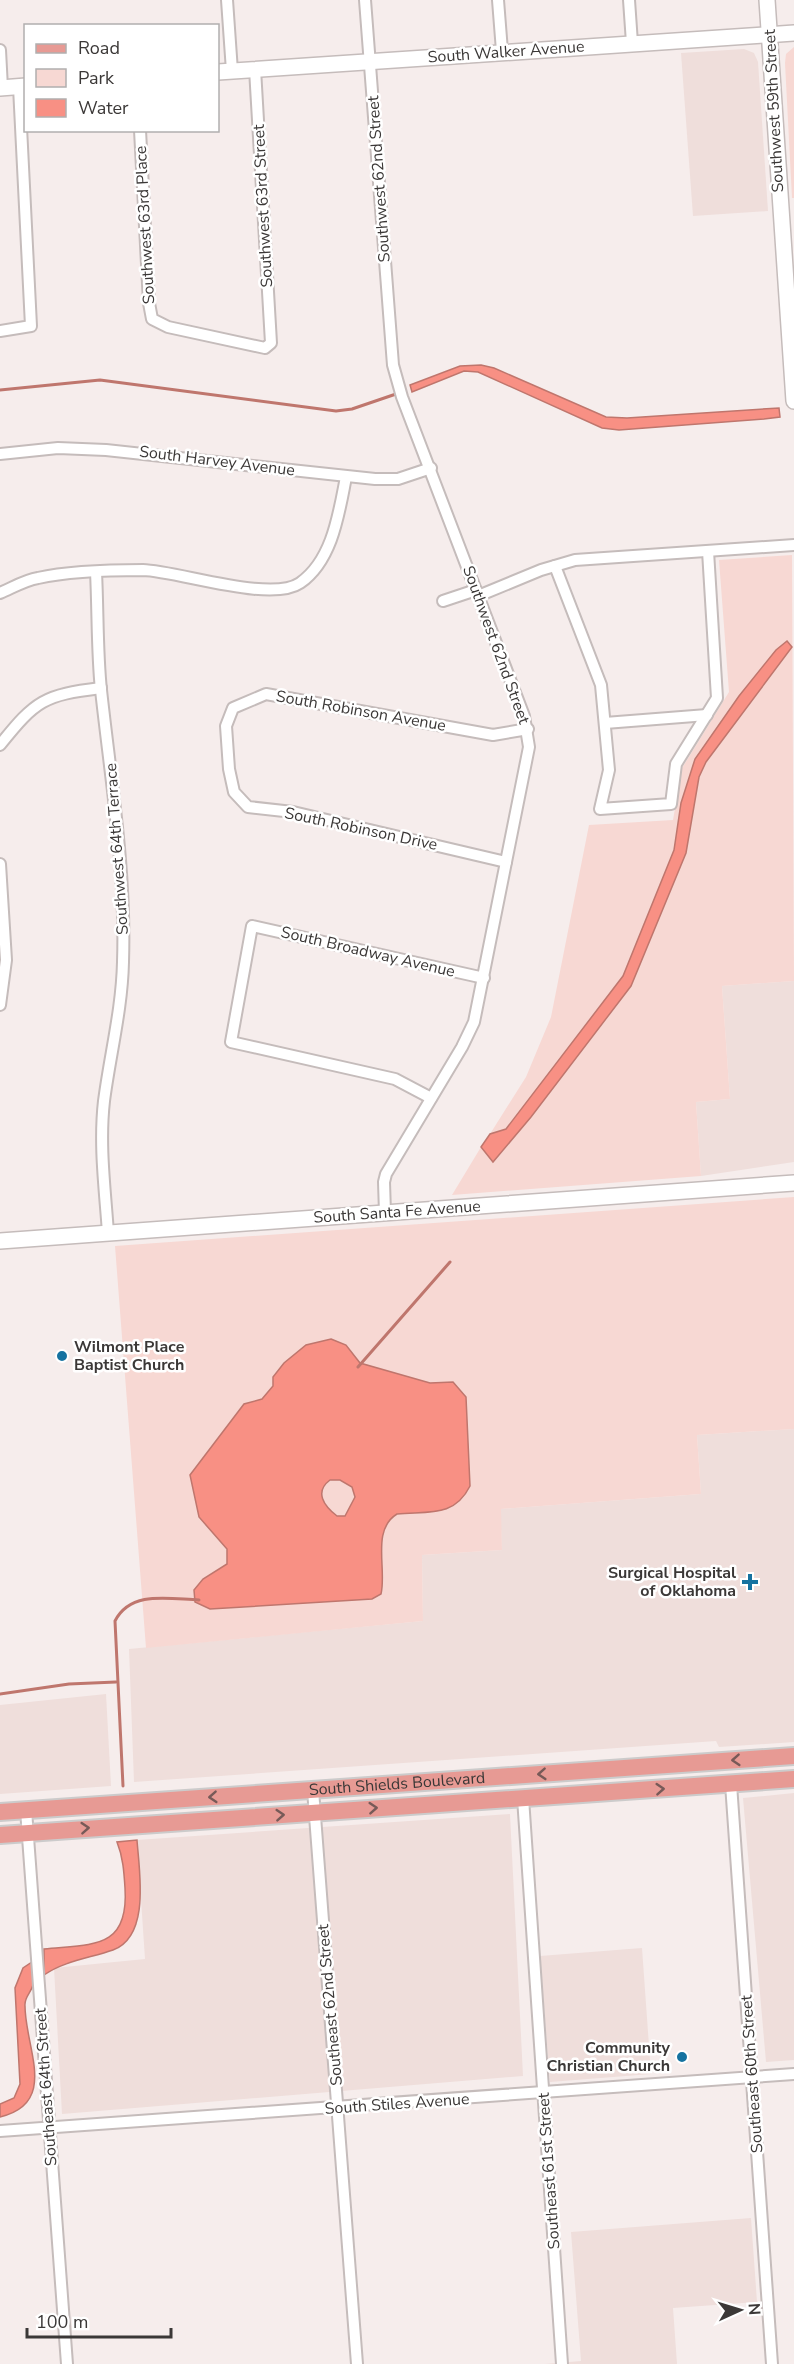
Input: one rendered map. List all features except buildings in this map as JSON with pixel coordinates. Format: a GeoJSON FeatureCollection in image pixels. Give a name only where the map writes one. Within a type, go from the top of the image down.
{"type":"FeatureCollection","features":[{"type":"Feature","properties":{"kind":"main road","name":"Southwest 59th Street"},"geometry":{"type":"LineString","coordinates":[[767,0],[794,401]]}},
{"type":"Feature","properties":{"kind":"main road","name":"South Walker Avenue"},"geometry":{"type":"LineString","coordinates":[[225,72],[502,51],[794,33]]}},
{"type":"Feature","properties":{"kind":"main road"},"geometry":{"type":"LineString","coordinates":[[1,88],[22,86]]}},
{"type":"Feature","properties":{"kind":"main road","name":"South Santa Fe Avenue"},"geometry":{"type":"LineString","coordinates":[[0,1241],[794,1183]]}},
{"type":"Feature","properties":{"kind":"main road","name":"South Shields Boulevard"},"geometry":{"type":"LineString","coordinates":[[0,1812],[794,1756]]}},
{"type":"Feature","properties":{"kind":"main road"},"geometry":{"type":"LineString","coordinates":[[600,1770],[602,1793]]}},
{"type":"Feature","properties":{"kind":"main road","name":"South Shields Boulevard"},"geometry":{"type":"LineString","coordinates":[[0,1834],[794,1779]]}},
{"type":"Feature","properties":{"kind":"street"},"geometry":{"type":"LineString","coordinates":[[225,72],[227,0]]}},
{"type":"Feature","properties":{"kind":"street","name":"Southwest 62nd Street"},"geometry":{"type":"LineString","coordinates":[[365,0],[393,365],[402,397],[431,468],[528,729],[528,758],[484,978],[469,1035],[386,1174],[385,1213]]}},
{"type":"Feature","properties":{"kind":"street"},"geometry":{"type":"LineString","coordinates":[[498,0],[502,51]]}},
{"type":"Feature","properties":{"kind":"street"},"geometry":{"type":"LineString","coordinates":[[628,0],[632,43]]}},
{"type":"Feature","properties":{"kind":"street"},"geometry":{"type":"LineString","coordinates":[[0,50],[1,88]]}},
{"type":"Feature","properties":{"kind":"street","name":"Southwest 63rd Street"},"geometry":{"type":"LineString","coordinates":[[152,319],[168,327],[256,347],[265,348],[271,343],[255,69]]}},
{"type":"Feature","properties":{"kind":"street"},"geometry":{"type":"LineString","coordinates":[[0,331],[31,326],[22,86]]}},
{"type":"Feature","properties":{"kind":"street","name":"Southwest 63rd Place"},"geometry":{"type":"LineString","coordinates":[[140,132],[149,303],[152,319]]}},
{"type":"Feature","properties":{"kind":"street","name":"South Harvey Avenue"},"geometry":{"type":"LineString","coordinates":[[0,454],[58,448],[106,450],[346,477],[398,478],[431,468]]}},
{"type":"Feature","properties":{"kind":"street"},"geometry":{"type":"LineString","coordinates":[[0,593],[37,578],[145,570],[226,585],[277,589],[299,584],[320,560],[335,530],[346,477]]}},
{"type":"Feature","properties":{"kind":"street"},"geometry":{"type":"LineString","coordinates":[[443,601],[477,593],[575,560],[794,545]]}},
{"type":"Feature","properties":{"kind":"street"},"geometry":{"type":"LineString","coordinates":[[555,566],[602,685],[609,770],[600,809],[671,804],[676,764],[717,698],[708,551]]}},
{"type":"Feature","properties":{"kind":"street","name":"Southwest 64th Terrace"},"geometry":{"type":"LineString","coordinates":[[96,572],[101,688],[117,811],[123,894],[123,963],[119,1014],[104,1102],[101,1142],[108,1233]]}},
{"type":"Feature","properties":{"kind":"street"},"geometry":{"type":"LineString","coordinates":[[0,745],[40,701],[65,692],[101,688]]}},
{"type":"Feature","properties":{"kind":"street","name":"South Robinson Avenue"},"geometry":{"type":"LineString","coordinates":[[227,744],[226,726],[233,708],[266,694],[493,735],[528,729]]}},
{"type":"Feature","properties":{"kind":"street"},"geometry":{"type":"LineString","coordinates":[[605,723],[707,715]]}},
{"type":"Feature","properties":{"kind":"street","name":"South Robinson Drive"},"geometry":{"type":"LineString","coordinates":[[227,744],[234,792],[248,807],[304,814],[506,862]]}},
{"type":"Feature","properties":{"kind":"street"},"geometry":{"type":"LineString","coordinates":[[0,864],[6,960],[0,1005]]}},
{"type":"Feature","properties":{"kind":"street","name":"South Broadway Avenue"},"geometry":{"type":"LineString","coordinates":[[431,1098],[395,1079],[231,1042],[252,926],[484,978]]}},
{"type":"Feature","properties":{"kind":"street","name":"Southeast 60th Street"},"geometry":{"type":"LineString","coordinates":[[731,1784],[772,2364]]}},
{"type":"Feature","properties":{"kind":"street","name":"Southeast 62nd Street"},"geometry":{"type":"LineString","coordinates":[[313,1790],[357,2364]]}},
{"type":"Feature","properties":{"kind":"street","name":"Southeast 61st Street"},"geometry":{"type":"LineString","coordinates":[[523,1798],[562,2364]]}},
{"type":"Feature","properties":{"kind":"street","name":"Southeast 64th Street"},"geometry":{"type":"LineString","coordinates":[[26,1810],[67,2364]]}},
{"type":"Feature","properties":{"kind":"street","name":"South Stiles Avenue"},"geometry":{"type":"LineString","coordinates":[[0,2131],[794,2074]]}},
{"type":"Feature","properties":{"kind":"shaded area"},"geometry":{"type":"Polygon","coordinates":[[[744,49],[754,53],[758,62],[768,211],[693,216],[681,53],[744,49]]]}},
{"type":"Feature","properties":{"kind":"shaded area"},"geometry":{"type":"Polygon","coordinates":[[[794,981],[794,1162],[701,1176],[696,1102],[730,1099],[722,986],[794,981]]]}},
{"type":"Feature","properties":{"kind":"shaded area"},"geometry":{"type":"Polygon","coordinates":[[[794,1429],[794,1742],[719,1747],[716,1741],[134,1782],[129,1649],[423,1621],[422,1555],[502,1550],[500,1509],[701,1494],[697,1435],[794,1429]]]}},
{"type":"Feature","properties":{"kind":"shaded area"},"geometry":{"type":"Polygon","coordinates":[[[106,1694],[111,1786],[0,1794],[0,1705],[106,1694]]]}},
{"type":"Feature","properties":{"kind":"shaded area"},"geometry":{"type":"Polygon","coordinates":[[[794,1793],[794,2060],[766,2062],[743,1798],[794,1793]]]}},
{"type":"Feature","properties":{"kind":"shaded area"},"geometry":{"type":"Polygon","coordinates":[[[510,1814],[523,2076],[62,2114],[54,1968],[145,1959],[137,1840],[510,1814]]]}},
{"type":"Feature","properties":{"kind":"shaded area"},"geometry":{"type":"Polygon","coordinates":[[[642,1948],[651,2074],[550,2082],[540,1956],[642,1948]]]}},
{"type":"Feature","properties":{"kind":"shaded area"},"geometry":{"type":"Polygon","coordinates":[[[751,2218],[757,2302],[673,2308],[677,2364],[545,2364],[581,2361],[571,2232],[751,2218]]]}},
{"type":"Feature","properties":{"kind":"green space"},"geometry":{"type":"Polygon","coordinates":[[[794,47],[794,198],[792,198],[785,63],[786,54],[794,47]]]}},
{"type":"Feature","properties":{"kind":"green space"},"geometry":{"type":"Polygon","coordinates":[[[792,555],[794,981],[722,986],[730,1099],[696,1102],[701,1176],[452,1195],[481,1147],[493,1161],[631,986],[686,853],[699,777],[706,762],[792,647],[695,759],[681,803],[674,850],[623,976],[506,1129],[490,1134],[526,1077],[551,1017],[589,825],[673,820],[682,768],[729,692],[719,560],[792,555]]]}},
{"type":"Feature","properties":{"kind":"green space"},"geometry":{"type":"Polygon","coordinates":[[[794,1197],[794,1429],[697,1435],[701,1494],[501,1509],[502,1550],[422,1555],[423,1621],[146,1648],[115,1246],[794,1197]]]}},
{"type":"Feature","properties":{"kind":"water"},"geometry":{"type":"Polygon","coordinates":[[[481,365],[494,368],[606,417],[627,418],[779,408],[780,417],[619,430],[602,428],[478,372],[464,371],[412,392],[410,385],[460,366],[481,365]]]}},
{"type":"Feature","properties":{"kind":"water"},"geometry":{"type":"Polygon","coordinates":[[[787,641],[792,647],[706,762],[699,777],[686,853],[631,986],[531,1117],[493,1162],[481,1147],[490,1134],[506,1129],[623,976],[674,850],[681,803],[695,759],[739,696],[776,650],[787,641]]]}},
{"type":"Feature","properties":{"kind":"water"},"geometry":{"type":"Polygon","coordinates":[[[331,1339],[346,1345],[360,1363],[430,1383],[453,1382],[466,1397],[470,1486],[464,1496],[448,1508],[439,1511],[397,1514],[389,1521],[382,1540],[381,1594],[372,1599],[210,1609],[195,1602],[194,1590],[203,1579],[227,1564],[227,1549],[199,1517],[190,1475],[244,1404],[262,1399],[273,1386],[273,1377],[284,1363],[306,1345],[331,1339]],[[330,1480],[325,1485],[322,1494],[332,1512],[337,1516],[345,1516],[355,1497],[352,1487],[340,1480],[330,1480]]]}},
{"type":"Feature","properties":{"kind":"water"},"geometry":{"type":"Polygon","coordinates":[[[137,1840],[140,1901],[133,1931],[125,1942],[113,1950],[69,1963],[44,1975],[44,1949],[92,1944],[104,1940],[114,1933],[121,1923],[125,1908],[125,1888],[124,1870],[117,1842],[137,1840]]]}},
{"type":"Feature","properties":{"kind":"water"},"geometry":{"type":"Polygon","coordinates":[[[32,1962],[34,1983],[25,2006],[35,2072],[34,2087],[29,2100],[18,2110],[0,2117],[0,2104],[14,2098],[20,2084],[15,1988],[23,1968],[32,1962]]]}},
{"type":"Feature","properties":{"kind":"waterway"},"geometry":{"type":"LineString","coordinates":[[0,390],[100,380],[336,411],[352,409],[396,394]]}},
{"type":"Feature","properties":{"kind":"waterway"},"geometry":{"type":"LineString","coordinates":[[358,1367],[450,1262]]}},
{"type":"Feature","properties":{"kind":"waterway"},"geometry":{"type":"LineString","coordinates":[[123,1786],[115,1621],[122,1611],[141,1600],[152,1598],[199,1600]]}},
{"type":"Feature","properties":{"kind":"waterway"},"geometry":{"type":"LineString","coordinates":[[0,1694],[69,1684],[116,1682]]}},
{"type":"Feature","properties":{"kind":"place","name":"Wilmont Place Baptist Church"},"geometry":{"type":"Point","coordinates":[62,1356]}},
{"type":"Feature","properties":{"kind":"place","name":"Surgical Hospital of Oklahoma"},"geometry":{"type":"Point","coordinates":[750,1582]}},
{"type":"Feature","properties":{"kind":"place","name":"Community Christian Church"},"geometry":{"type":"Point","coordinates":[682,2057]}}]}
